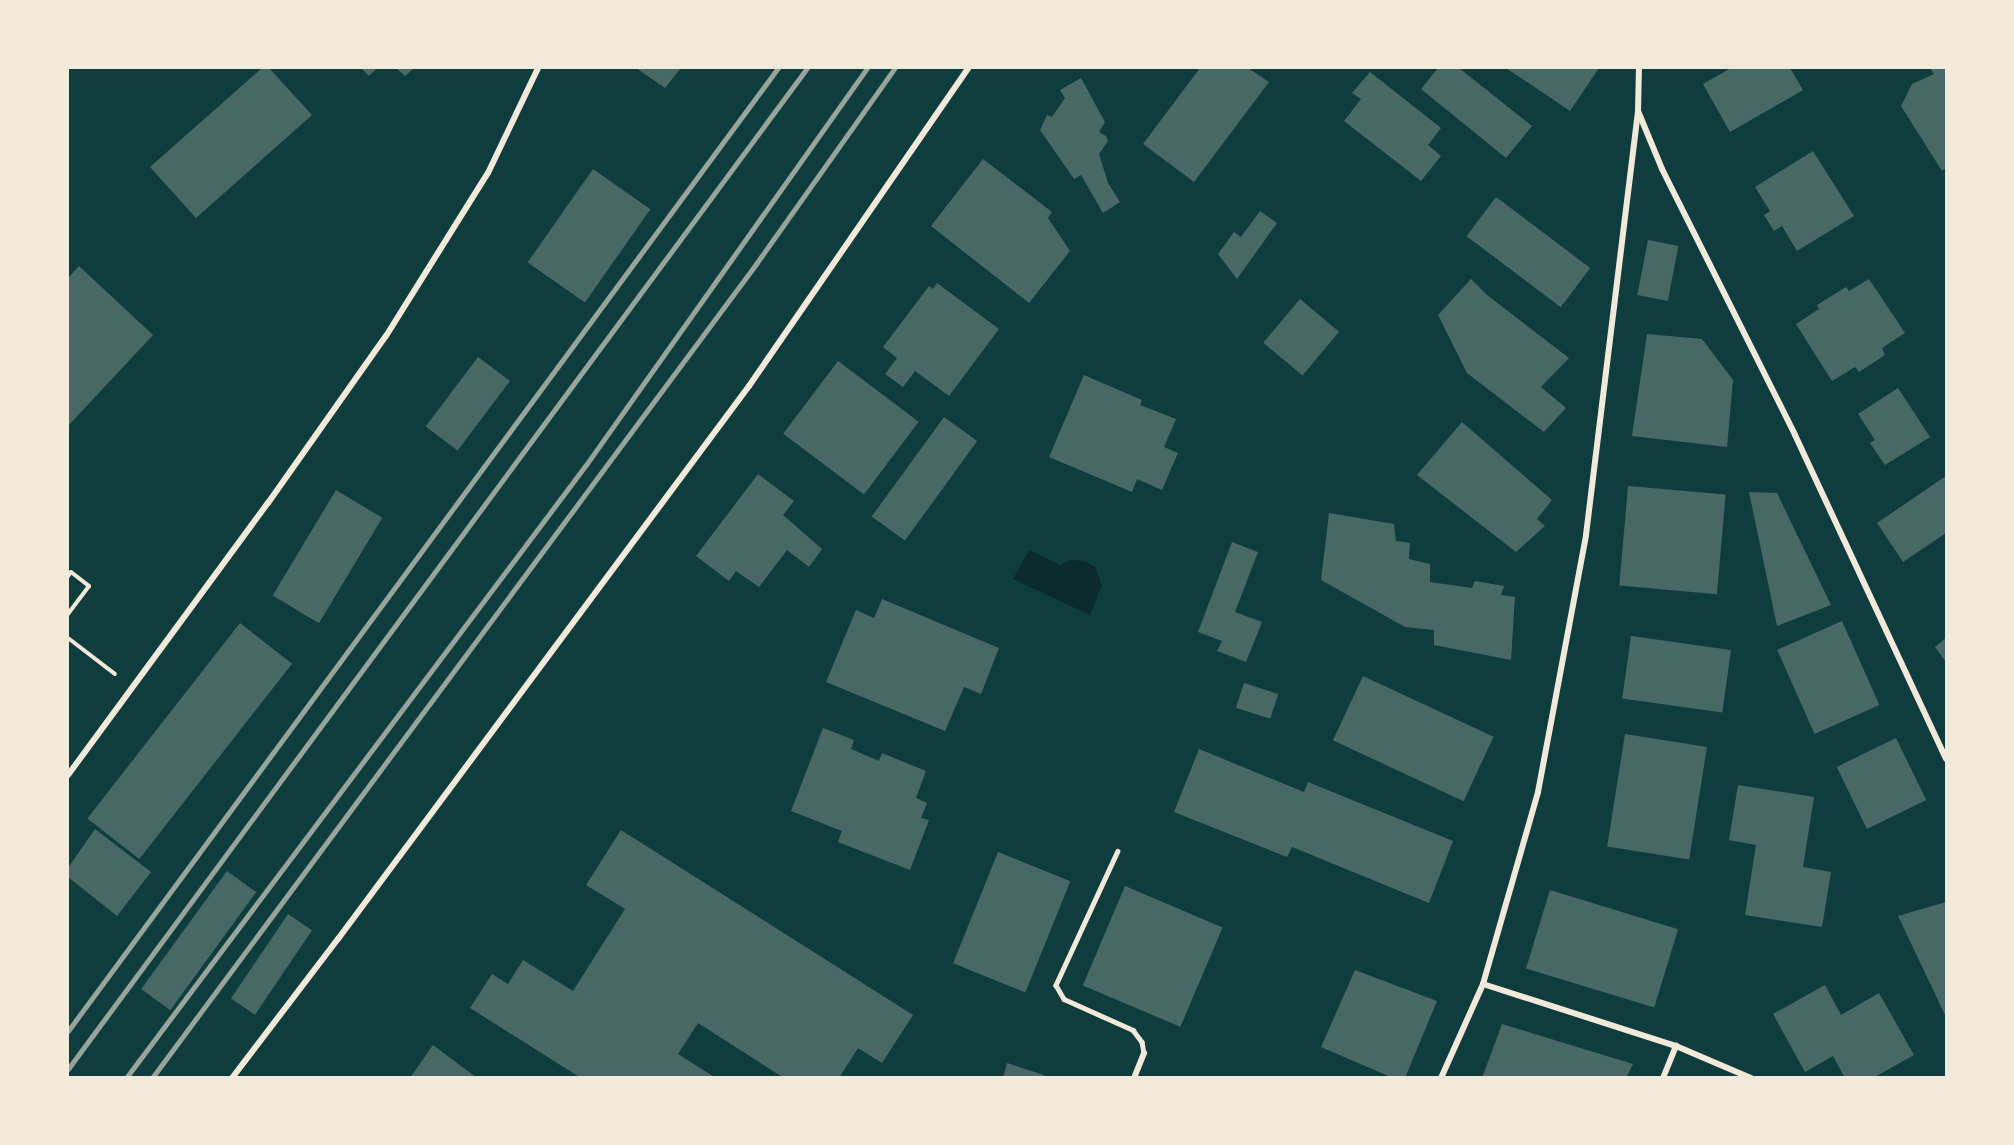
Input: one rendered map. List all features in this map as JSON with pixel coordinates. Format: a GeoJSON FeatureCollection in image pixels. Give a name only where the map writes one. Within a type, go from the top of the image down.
{"type":"FeatureCollection","features":[{"type":"Feature","properties":{"kind":"street"},"geometry":{"type":"LineString","coordinates":[[68,775],[300,459],[386,336],[488,173],[538,68]]}},
{"type":"Feature","properties":{"kind":"street"},"geometry":{"type":"LineString","coordinates":[[232,1077],[338,939],[749,386],[968,68]]}},
{"type":"Feature","properties":{"kind":"street"},"geometry":{"type":"LineString","coordinates":[[1442,1077],[1483,984],[1539,792],[1586,535],[1638,111],[1639,68]]}},
{"type":"Feature","properties":{"kind":"street"},"geometry":{"type":"LineString","coordinates":[[1638,111],[1662,169],[1795,435],[1947,759]]}},
{"type":"Feature","properties":{"kind":"street"},"geometry":{"type":"LineString","coordinates":[[1483,984],[1676,1046],[1751,1077]]}},
{"type":"Feature","properties":{"kind":"street"},"geometry":{"type":"LineString","coordinates":[[1662,1077],[1676,1046]]}},
{"type":"Feature","properties":{"kind":"street"},"geometry":{"type":"LineString","coordinates":[[1134,1077],[1144,1053]]}},
{"type":"Feature","properties":{"kind":"lane"},"geometry":{"type":"LineString","coordinates":[[1118,851],[1056,984],[1064,999],[1133,1030],[1142,1042],[1144,1053]]}},
{"type":"Feature","properties":{"kind":"path"},"geometry":{"type":"LineString","coordinates":[[68,576],[71,572],[89,586],[68,614]]}},
{"type":"Feature","properties":{"kind":"path"},"geometry":{"type":"LineString","coordinates":[[68,638],[132,687]]}},
{"type":"Feature","properties":{"kind":"water"},"geometry":{"type":"Polygon","coordinates":[[[1029,550],[1060,565],[1071,560],[1084,561],[1095,567],[1102,585],[1090,615],[1013,579],[1029,550]]]}},
{"type":"Feature","properties":{"kind":"building"},"geometry":{"type":"Polygon","coordinates":[[[262,68],[269,68],[312,115],[196,218],[150,167],[262,68]]]}},
{"type":"Feature","properties":{"kind":"building"},"geometry":{"type":"Polygon","coordinates":[[[361,68],[377,68],[369,76],[361,68]]]}},
{"type":"Feature","properties":{"kind":"building"},"geometry":{"type":"Polygon","coordinates":[[[396,68],[414,68],[405,76],[396,68]]]}},
{"type":"Feature","properties":{"kind":"building"},"geometry":{"type":"Polygon","coordinates":[[[636,68],[681,68],[665,88],[636,68]]]}},
{"type":"Feature","properties":{"kind":"building"},"geometry":{"type":"Polygon","coordinates":[[[1200,68],[1248,68],[1269,82],[1194,182],[1143,144],[1200,68]]]}},
{"type":"Feature","properties":{"kind":"building"},"geometry":{"type":"Polygon","coordinates":[[[1438,68],[1459,68],[1532,126],[1506,158],[1421,89],[1438,68]]]}},
{"type":"Feature","properties":{"kind":"building"},"geometry":{"type":"Polygon","coordinates":[[[1506,68],[1599,68],[1570,111],[1506,68]]]}},
{"type":"Feature","properties":{"kind":"building"},"geometry":{"type":"Polygon","coordinates":[[[1731,68],[1790,68],[1803,90],[1730,132],[1703,84],[1731,68]]]}},
{"type":"Feature","properties":{"kind":"building"},"geometry":{"type":"Polygon","coordinates":[[[1930,68],[1946,68],[1946,168],[1942,171],[1901,106],[1912,84],[1934,74],[1930,68]]]}},
{"type":"Feature","properties":{"kind":"building"},"geometry":{"type":"Polygon","coordinates":[[[1370,72],[1441,128],[1428,145],[1441,156],[1421,181],[1344,121],[1361,99],[1352,93],[1370,72]]]}},
{"type":"Feature","properties":{"kind":"building"},"geometry":{"type":"Polygon","coordinates":[[[1081,78],[1105,122],[1099,132],[1106,136],[1108,141],[1099,154],[1108,183],[1120,202],[1103,213],[1081,175],[1074,179],[1040,130],[1047,115],[1052,117],[1065,98],[1060,90],[1081,78]]]}},
{"type":"Feature","properties":{"kind":"building"},"geometry":{"type":"Polygon","coordinates":[[[1813,151],[1854,216],[1797,251],[1782,226],[1774,231],[1764,215],[1770,211],[1755,187],[1813,151]]]}},
{"type":"Feature","properties":{"kind":"building"},"geometry":{"type":"Polygon","coordinates":[[[983,159],[1052,212],[1048,218],[1070,251],[1029,303],[931,226],[983,159]]]}},
{"type":"Feature","properties":{"kind":"building"},"geometry":{"type":"Polygon","coordinates":[[[593,169],[650,209],[585,303],[528,262],[593,169]]]}},
{"type":"Feature","properties":{"kind":"building"},"geometry":{"type":"Polygon","coordinates":[[[1496,197],[1590,268],[1561,307],[1467,236],[1496,197]]]}},
{"type":"Feature","properties":{"kind":"building"},"geometry":{"type":"Polygon","coordinates":[[[1260,211],[1277,223],[1237,279],[1218,254],[1234,232],[1241,237],[1260,211]]]}},
{"type":"Feature","properties":{"kind":"building"},"geometry":{"type":"Polygon","coordinates":[[[1648,240],[1678,246],[1668,301],[1637,295],[1648,240]]]}},
{"type":"Feature","properties":{"kind":"building"},"geometry":{"type":"Polygon","coordinates":[[[79,266],[153,335],[68,426],[68,278],[79,266]]]}},
{"type":"Feature","properties":{"kind":"building"},"geometry":{"type":"Polygon","coordinates":[[[1471,279],[1487,295],[1569,358],[1541,387],[1566,408],[1544,432],[1467,373],[1438,315],[1471,279]]]}},
{"type":"Feature","properties":{"kind":"building"},"geometry":{"type":"Polygon","coordinates":[[[1869,279],[1905,333],[1882,348],[1885,355],[1859,372],[1855,367],[1832,381],[1796,324],[1819,309],[1817,305],[1846,287],[1849,291],[1869,279]]]}},
{"type":"Feature","properties":{"kind":"building"},"geometry":{"type":"Polygon","coordinates":[[[937,283],[999,329],[949,396],[915,371],[903,387],[885,374],[897,358],[883,347],[929,286],[933,289],[937,283]]]}},
{"type":"Feature","properties":{"kind":"building"},"geometry":{"type":"Polygon","coordinates":[[[1300,299],[1339,332],[1302,375],[1263,343],[1300,299]]]}},
{"type":"Feature","properties":{"kind":"building"},"geometry":{"type":"Polygon","coordinates":[[[1647,334],[1702,339],[1733,380],[1727,447],[1632,436],[1647,334]]]}},
{"type":"Feature","properties":{"kind":"building"},"geometry":{"type":"Polygon","coordinates":[[[478,357],[510,381],[458,451],[426,426],[478,357]]]}},
{"type":"Feature","properties":{"kind":"building"},"geometry":{"type":"Polygon","coordinates":[[[838,361],[919,422],[864,494],[783,434],[838,361]]]}},
{"type":"Feature","properties":{"kind":"building"},"geometry":{"type":"Polygon","coordinates":[[[1084,375],[1142,400],[1140,405],[1176,419],[1164,447],[1178,453],[1162,490],[1137,479],[1132,492],[1049,457],[1084,375]]]}},
{"type":"Feature","properties":{"kind":"building"},"geometry":{"type":"Polygon","coordinates":[[[1898,388],[1930,437],[1885,465],[1870,443],[1875,440],[1858,414],[1898,388]]]}},
{"type":"Feature","properties":{"kind":"building"},"geometry":{"type":"Polygon","coordinates":[[[944,417],[977,441],[905,541],[872,517],[944,417]]]}},
{"type":"Feature","properties":{"kind":"building"},"geometry":{"type":"Polygon","coordinates":[[[1462,422],[1552,500],[1537,519],[1545,526],[1516,552],[1417,475],[1462,422]]]}},
{"type":"Feature","properties":{"kind":"building"},"geometry":{"type":"Polygon","coordinates":[[[758,474],[794,501],[783,515],[822,549],[809,567],[787,550],[759,587],[736,571],[729,581],[696,556],[758,474]]]}},
{"type":"Feature","properties":{"kind":"building"},"geometry":{"type":"Polygon","coordinates":[[[1946,476],[1946,533],[1903,562],[1877,523],[1946,476]]]}},
{"type":"Feature","properties":{"kind":"building"},"geometry":{"type":"Polygon","coordinates":[[[1628,486],[1726,495],[1717,594],[1619,586],[1628,486]]]}},
{"type":"Feature","properties":{"kind":"building"},"geometry":{"type":"Polygon","coordinates":[[[336,490],[382,518],[319,623],[273,595],[336,490]]]}},
{"type":"Feature","properties":{"kind":"building"},"geometry":{"type":"Polygon","coordinates":[[[1749,492],[1777,493],[1831,605],[1777,626],[1749,492]]]}},
{"type":"Feature","properties":{"kind":"building"},"geometry":{"type":"Polygon","coordinates":[[[1329,513],[1394,524],[1396,541],[1410,543],[1409,559],[1430,564],[1430,582],[1472,588],[1475,581],[1504,586],[1501,595],[1515,597],[1511,660],[1434,645],[1434,630],[1405,627],[1321,580],[1329,513]]]}},
{"type":"Feature","properties":{"kind":"building"},"geometry":{"type":"Polygon","coordinates":[[[1232,542],[1258,552],[1235,612],[1262,622],[1246,662],[1217,651],[1222,641],[1198,632],[1232,542]]]}},
{"type":"Feature","properties":{"kind":"building"},"geometry":{"type":"Polygon","coordinates":[[[882,599],[999,648],[981,694],[964,687],[945,731],[826,682],[856,610],[874,618],[882,599]]]}},
{"type":"Feature","properties":{"kind":"building"},"geometry":{"type":"Polygon","coordinates":[[[1842,621],[1879,705],[1815,734],[1777,650],[1842,621]]]}},
{"type":"Feature","properties":{"kind":"building"},"geometry":{"type":"Polygon","coordinates":[[[240,623],[292,664],[139,859],[87,818],[240,623]]]}},
{"type":"Feature","properties":{"kind":"building"},"geometry":{"type":"Polygon","coordinates":[[[1631,636],[1731,650],[1722,712],[1622,698],[1631,636]]]}},
{"type":"Feature","properties":{"kind":"building"},"geometry":{"type":"Polygon","coordinates":[[[1946,638],[1946,662],[1935,647],[1946,638]]]}},
{"type":"Feature","properties":{"kind":"building"},"geometry":{"type":"Polygon","coordinates":[[[1363,676],[1494,737],[1464,801],[1333,740],[1363,676]]]}},
{"type":"Feature","properties":{"kind":"building"},"geometry":{"type":"Polygon","coordinates":[[[1244,683],[1278,694],[1270,719],[1236,708],[1244,683]]]}},
{"type":"Feature","properties":{"kind":"building"},"geometry":{"type":"Polygon","coordinates":[[[823,728],[854,740],[851,749],[879,761],[882,753],[926,771],[916,798],[927,803],[921,818],[929,820],[910,870],[838,842],[842,831],[791,811],[823,728]]]}},
{"type":"Feature","properties":{"kind":"building"},"geometry":{"type":"Polygon","coordinates":[[[1625,734],[1707,747],[1689,860],[1607,847],[1625,734]]]}},
{"type":"Feature","properties":{"kind":"building"},"geometry":{"type":"Polygon","coordinates":[[[1896,738],[1926,800],[1867,829],[1837,767],[1896,738]]]}},
{"type":"Feature","properties":{"kind":"building"},"geometry":{"type":"Polygon","coordinates":[[[1199,749],[1304,792],[1308,782],[1453,841],[1429,903],[1292,847],[1287,857],[1174,812],[1199,749]]]}},
{"type":"Feature","properties":{"kind":"building"},"geometry":{"type":"Polygon","coordinates":[[[1738,785],[1814,797],[1803,867],[1831,872],[1822,927],[1745,915],[1756,845],[1729,840],[1738,785]]]}},
{"type":"Feature","properties":{"kind":"building"},"geometry":{"type":"Polygon","coordinates":[[[95,829],[151,872],[117,916],[68,877],[68,868],[95,829]]]}},
{"type":"Feature","properties":{"kind":"building"},"geometry":{"type":"Polygon","coordinates":[[[621,830],[913,1015],[882,1063],[858,1048],[839,1078],[784,1078],[698,1023],[678,1054],[716,1078],[581,1078],[470,1008],[492,974],[508,984],[523,960],[573,991],[625,909],[586,885],[621,830]]]}},
{"type":"Feature","properties":{"kind":"building"},"geometry":{"type":"Polygon","coordinates":[[[998,852],[1070,881],[1025,992],[953,963],[998,852]]]}},
{"type":"Feature","properties":{"kind":"building"},"geometry":{"type":"Polygon","coordinates":[[[227,871],[256,892],[170,1010],[141,989],[227,871]]]}},
{"type":"Feature","properties":{"kind":"building"},"geometry":{"type":"Polygon","coordinates":[[[1125,886],[1223,927],[1180,1027],[1083,985],[1125,886]]]}},
{"type":"Feature","properties":{"kind":"building"},"geometry":{"type":"Polygon","coordinates":[[[1550,890],[1678,929],[1654,1008],[1526,968],[1550,890]]]}},
{"type":"Feature","properties":{"kind":"building"},"geometry":{"type":"Polygon","coordinates":[[[1946,902],[1946,1017],[1898,916],[1946,902]]]}},
{"type":"Feature","properties":{"kind":"building"},"geometry":{"type":"Polygon","coordinates":[[[288,914],[312,930],[255,1015],[231,999],[288,914]]]}},
{"type":"Feature","properties":{"kind":"building"},"geometry":{"type":"Polygon","coordinates":[[[1355,970],[1437,1001],[1405,1078],[1393,1078],[1321,1047],[1355,970]]]}},
{"type":"Feature","properties":{"kind":"building"},"geometry":{"type":"Polygon","coordinates":[[[1825,985],[1841,1015],[1879,993],[1914,1055],[1873,1078],[1845,1078],[1833,1056],[1805,1072],[1773,1014],[1825,985]]]}},
{"type":"Feature","properties":{"kind":"building"},"geometry":{"type":"Polygon","coordinates":[[[1502,1024],[1633,1064],[1626,1078],[1482,1078],[1502,1024]]]}},
{"type":"Feature","properties":{"kind":"building"},"geometry":{"type":"Polygon","coordinates":[[[433,1045],[477,1078],[410,1078],[433,1045]]]}},
{"type":"Feature","properties":{"kind":"building"},"geometry":{"type":"Polygon","coordinates":[[[1007,1063],[1044,1075],[1043,1078],[1003,1078],[1007,1063]]]}},
{"type":"Feature","properties":{"kind":"railway"},"geometry":{"type":"LineString","coordinates":[[68,1031],[778,68]]}},
{"type":"Feature","properties":{"kind":"railway"},"geometry":{"type":"LineString","coordinates":[[68,1069],[807,68]]}},
{"type":"Feature","properties":{"kind":"railway"},"geometry":{"type":"LineString","coordinates":[[126,1078],[586,465],[867,68]]}},
{"type":"Feature","properties":{"kind":"railway"},"geometry":{"type":"LineString","coordinates":[[152,1078],[756,264],[895,68]]}}]}
